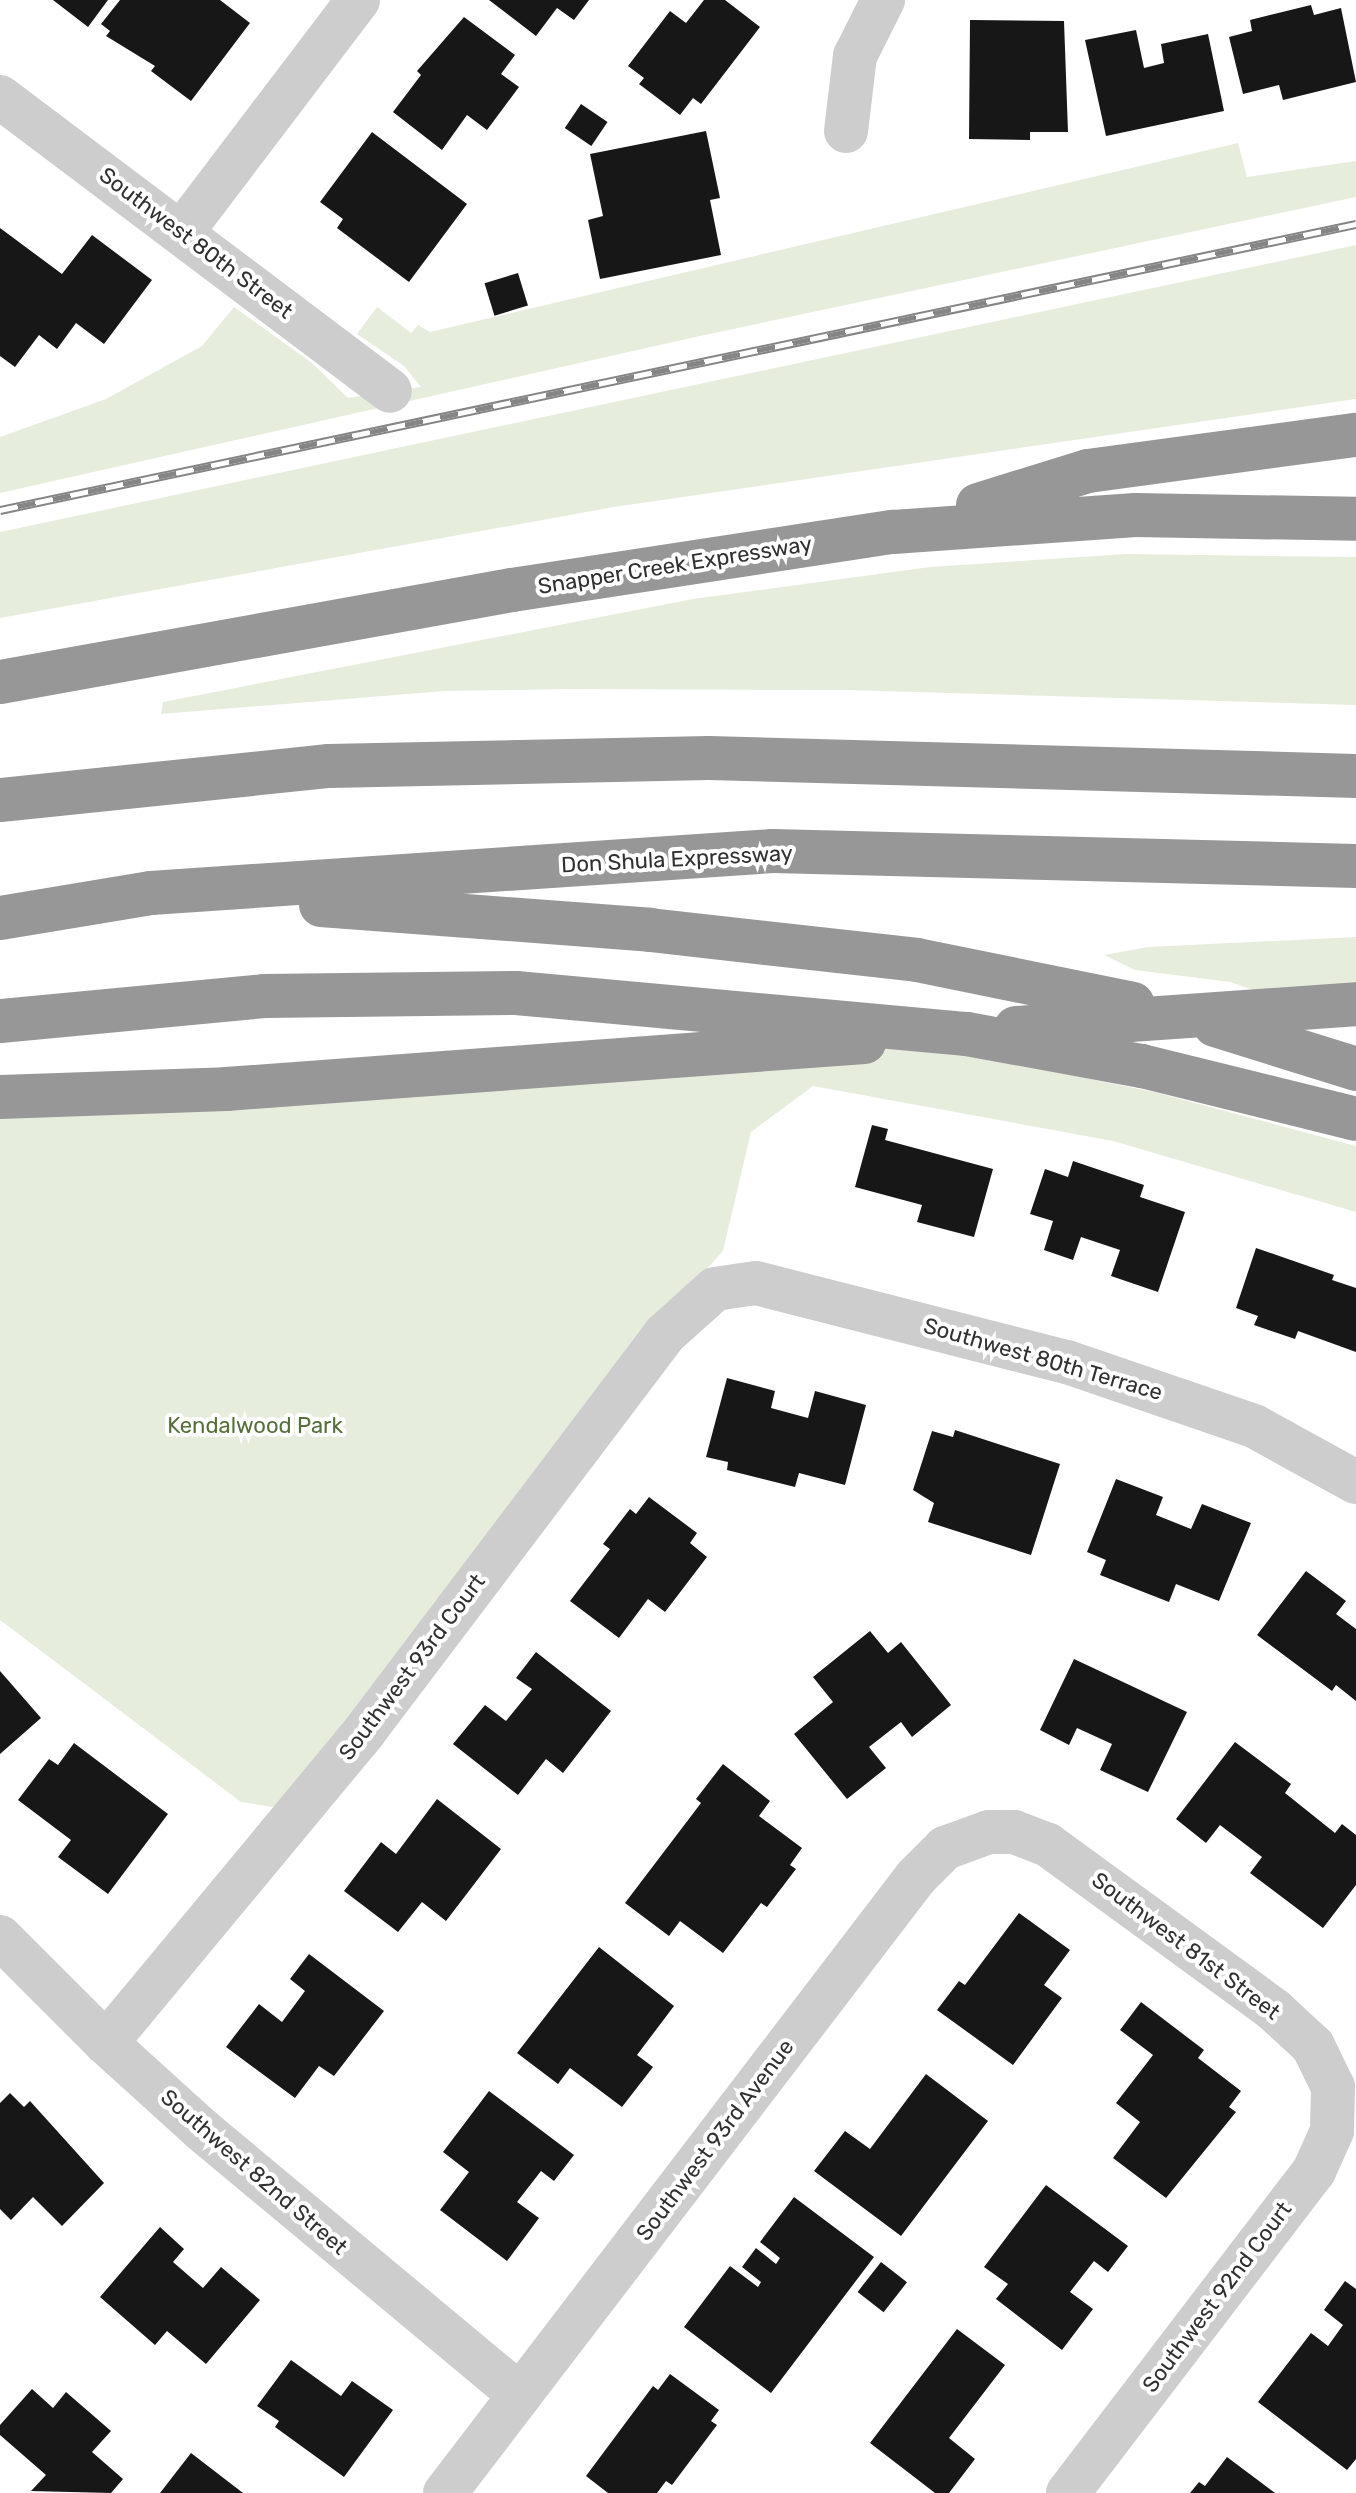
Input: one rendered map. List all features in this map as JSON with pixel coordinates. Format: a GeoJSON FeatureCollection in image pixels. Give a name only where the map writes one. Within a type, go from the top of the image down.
{"type":"FeatureCollection","features":[{"type":"Feature","properties":{"kind":"highway"},"geometry":{"type":"LineString","coordinates":[[893,532],[1088,471],[1356,435]]}},
{"type":"Feature","properties":{"kind":"highway","name":"Snapper Creek Expressway"},"geometry":{"type":"LineString","coordinates":[[0,682],[512,590],[893,532],[1135,515],[1356,519]]}},
{"type":"Feature","properties":{"kind":"highway"},"geometry":{"type":"LineString","coordinates":[[0,800],[329,766],[693,758],[1356,776]]}},
{"type":"Feature","properties":{"kind":"highway","name":"Don Shula Expressway"},"geometry":{"type":"LineString","coordinates":[[0,918],[151,893],[773,851],[1356,866]]}},
{"type":"Feature","properties":{"kind":"highway"},"geometry":{"type":"LineString","coordinates":[[151,893],[650,930],[917,960],[1166,1010],[1356,1069]]}},
{"type":"Feature","properties":{"kind":"highway"},"geometry":{"type":"LineString","coordinates":[[0,1021],[264,996],[516,993],[967,1034],[1142,1066],[1356,1119]]}},
{"type":"Feature","properties":{"kind":"highway"},"geometry":{"type":"LineString","coordinates":[[0,1097],[226,1089],[1356,1004]]}},
{"type":"Feature","properties":{"kind":"street"},"geometry":{"type":"LineString","coordinates":[[182,232],[358,0]]}},
{"type":"Feature","properties":{"kind":"street"},"geometry":{"type":"LineString","coordinates":[[846,131],[855,56],[883,0]]}},
{"type":"Feature","properties":{"kind":"street","name":"Southwest 80th Street"},"geometry":{"type":"LineString","coordinates":[[0,97],[390,391]]}},
{"type":"Feature","properties":{"kind":"street","name":"Southwest 80th Terrace"},"geometry":{"type":"LineString","coordinates":[[715,1289],[756,1283],[1067,1362],[1254,1426],[1356,1482]]}},
{"type":"Feature","properties":{"kind":"street","name":"Southwest 93rd Court"},"geometry":{"type":"LineString","coordinates":[[106,2043],[364,1732],[675,1321],[715,1289]]}},
{"type":"Feature","properties":{"kind":"street","name":"Southwest 81st Street"},"geometry":{"type":"LineString","coordinates":[[1014,1832],[1048,1845],[1079,1866],[1274,2010],[1313,2046],[1333,2087]]}},
{"type":"Feature","properties":{"kind":"street","name":"Southwest 93rd Avenue"},"geometry":{"type":"LineString","coordinates":[[445,2493],[922,1870],[966,1837],[1014,1832]]}},
{"type":"Feature","properties":{"kind":"street","name":"Southwest 82nd Street"},"geometry":{"type":"LineString","coordinates":[[0,1937],[106,2043],[297,2211],[520,2395]]}},
{"type":"Feature","properties":{"kind":"street","name":"Southwest 92nd Court"},"geometry":{"type":"LineString","coordinates":[[1068,2493],[1314,2171],[1332,2131],[1333,2087]]}},
{"type":"Feature","properties":{"kind":"green space"},"geometry":{"type":"Polygon","coordinates":[[[1238,143],[1247,177],[1356,161],[1356,197],[700,336],[0,493],[0,437],[106,399],[202,346],[234,307],[312,363],[348,398],[421,387],[404,366],[357,334],[377,307],[411,333],[418,325],[430,332],[1238,143]]]}},
{"type":"Feature","properties":{"kind":"green space"},"geometry":{"type":"Polygon","coordinates":[[[1356,245],[1356,399],[614,507],[0,618],[0,532],[1356,245]]]}},
{"type":"Feature","properties":{"kind":"green space"},"geometry":{"type":"Polygon","coordinates":[[[1126,554],[1356,557],[1356,705],[845,690],[570,689],[444,691],[161,714],[163,702],[693,599],[930,567],[1126,554]]]}},
{"type":"Feature","properties":{"kind":"green space"},"geometry":{"type":"Polygon","coordinates":[[[1356,937],[1356,1025],[1230,982],[1135,970],[1104,955],[1148,947],[1356,937]]]}},
{"type":"Feature","properties":{"kind":"green space","name":"Kendalwood Park"},"geometry":{"type":"Polygon","coordinates":[[[910,1042],[1154,1092],[1356,1146],[1356,1212],[1113,1141],[813,1086],[751,1132],[723,1251],[663,1317],[279,1808],[241,1802],[0,1620],[0,1084],[910,1042]]]}},
{"type":"Feature","properties":{"kind":"building"},"geometry":{"type":"Polygon","coordinates":[[[53,0],[108,0],[88,27],[53,0]]]}},
{"type":"Feature","properties":{"kind":"building"},"geometry":{"type":"Polygon","coordinates":[[[120,0],[220,0],[250,23],[191,101],[151,71],[155,66],[106,36],[110,31],[101,24],[120,0]]]}},
{"type":"Feature","properties":{"kind":"building"},"geometry":{"type":"Polygon","coordinates":[[[489,0],[589,0],[574,20],[557,8],[536,36],[489,0]]]}},
{"type":"Feature","properties":{"kind":"building"},"geometry":{"type":"Polygon","coordinates":[[[704,0],[725,0],[760,27],[701,104],[693,98],[680,115],[639,84],[644,78],[628,66],[670,11],[686,23],[704,0]]]}},
{"type":"Feature","properties":{"kind":"building"},"geometry":{"type":"Polygon","coordinates":[[[1311,5],[1314,15],[1341,8],[1356,82],[1283,100],[1279,85],[1243,94],[1229,37],[1252,31],[1250,20],[1311,5]]]}},
{"type":"Feature","properties":{"kind":"building"},"geometry":{"type":"Polygon","coordinates":[[[464,17],[515,55],[501,74],[519,87],[487,130],[467,115],[442,150],[393,112],[421,75],[417,71],[464,17]]]}},
{"type":"Feature","properties":{"kind":"building"},"geometry":{"type":"Polygon","coordinates":[[[970,20],[1064,21],[1068,132],[1030,132],[1030,140],[969,139],[970,20]]]}},
{"type":"Feature","properties":{"kind":"building"},"geometry":{"type":"Polygon","coordinates":[[[1136,30],[1144,68],[1164,63],[1161,44],[1208,34],[1224,111],[1106,136],[1085,40],[1136,30]]]}},
{"type":"Feature","properties":{"kind":"building"},"geometry":{"type":"Polygon","coordinates":[[[581,104],[608,122],[591,146],[565,128],[581,104]]]}},
{"type":"Feature","properties":{"kind":"building"},"geometry":{"type":"Polygon","coordinates":[[[706,131],[720,198],[710,200],[721,255],[600,279],[588,220],[603,216],[590,154],[706,131]]]}},
{"type":"Feature","properties":{"kind":"building"},"geometry":{"type":"Polygon","coordinates":[[[372,132],[467,204],[409,282],[337,228],[343,219],[320,202],[372,132]]]}},
{"type":"Feature","properties":{"kind":"building"},"geometry":{"type":"Polygon","coordinates":[[[0,228],[62,274],[92,235],[152,280],[104,344],[76,323],[57,349],[39,335],[15,367],[0,356],[0,228]]]}},
{"type":"Feature","properties":{"kind":"building"},"geometry":{"type":"Polygon","coordinates":[[[518,273],[528,306],[494,316],[485,283],[518,273]]]}},
{"type":"Feature","properties":{"kind":"building"},"geometry":{"type":"Polygon","coordinates":[[[872,1125],[888,1129],[885,1140],[993,1169],[974,1237],[917,1222],[922,1205],[855,1187],[872,1125]]]}},
{"type":"Feature","properties":{"kind":"building"},"geometry":{"type":"Polygon","coordinates":[[[1073,1161],[1144,1185],[1140,1197],[1185,1212],[1158,1292],[1111,1276],[1120,1250],[1081,1237],[1073,1260],[1044,1250],[1053,1221],[1030,1214],[1045,1169],[1068,1177],[1073,1161]]]}},
{"type":"Feature","properties":{"kind":"building"},"geometry":{"type":"Polygon","coordinates":[[[1256,1248],[1334,1275],[1332,1280],[1356,1288],[1356,1352],[1298,1331],[1295,1339],[1254,1325],[1258,1316],[1236,1308],[1256,1248]]]}},
{"type":"Feature","properties":{"kind":"building"},"geometry":{"type":"Polygon","coordinates":[[[727,1378],[775,1391],[771,1408],[808,1418],[815,1391],[866,1405],[845,1485],[799,1473],[795,1487],[727,1470],[728,1462],[706,1457],[727,1378]]]}},
{"type":"Feature","properties":{"kind":"building"},"geometry":{"type":"Polygon","coordinates":[[[955,1430],[1060,1464],[1031,1555],[928,1522],[934,1503],[913,1490],[932,1431],[953,1437],[955,1430]]]}},
{"type":"Feature","properties":{"kind":"building"},"geometry":{"type":"Polygon","coordinates":[[[1116,1479],[1163,1497],[1156,1515],[1191,1529],[1202,1504],[1251,1523],[1219,1601],[1176,1584],[1169,1602],[1100,1575],[1106,1560],[1087,1552],[1116,1479]]]}},
{"type":"Feature","properties":{"kind":"building"},"geometry":{"type":"Polygon","coordinates":[[[649,1497],[697,1533],[690,1543],[707,1557],[665,1612],[648,1599],[619,1638],[570,1601],[610,1549],[603,1544],[630,1509],[636,1514],[649,1497]]]}},
{"type":"Feature","properties":{"kind":"building"},"geometry":{"type":"Polygon","coordinates":[[[1306,1571],[1346,1601],[1336,1614],[1356,1629],[1356,1701],[1336,1685],[1332,1691],[1257,1635],[1306,1571]]]}},
{"type":"Feature","properties":{"kind":"building"},"geometry":{"type":"Polygon","coordinates":[[[870,1631],[888,1653],[901,1642],[951,1705],[912,1737],[901,1722],[869,1747],[886,1768],[847,1799],[794,1734],[833,1702],[813,1677],[870,1631]]]}},
{"type":"Feature","properties":{"kind":"building"},"geometry":{"type":"Polygon","coordinates":[[[536,1652],[611,1711],[563,1773],[546,1759],[518,1795],[453,1744],[485,1705],[506,1721],[532,1689],[516,1678],[536,1652]]]}},
{"type":"Feature","properties":{"kind":"building"},"geometry":{"type":"Polygon","coordinates":[[[1074,1659],[1187,1712],[1148,1792],[1100,1770],[1112,1744],[1077,1728],[1069,1745],[1040,1730],[1074,1659]]]}},
{"type":"Feature","properties":{"kind":"building"},"geometry":{"type":"Polygon","coordinates":[[[0,1671],[41,1718],[0,1754],[0,1671]]]}},
{"type":"Feature","properties":{"kind":"building"},"geometry":{"type":"Polygon","coordinates":[[[1235,1742],[1291,1784],[1285,1793],[1335,1833],[1342,1824],[1356,1835],[1356,1885],[1323,1928],[1250,1873],[1262,1857],[1220,1825],[1206,1843],[1176,1819],[1235,1742]]]}},
{"type":"Feature","properties":{"kind":"building"},"geometry":{"type":"Polygon","coordinates":[[[74,1743],[168,1814],[108,1894],[58,1857],[71,1840],[18,1800],[49,1759],[58,1765],[74,1743]]]}},
{"type":"Feature","properties":{"kind":"building"},"geometry":{"type":"Polygon","coordinates":[[[723,1764],[770,1801],[759,1816],[802,1848],[790,1865],[796,1869],[767,1907],[761,1903],[723,1953],[680,1921],[669,1936],[625,1903],[701,1803],[696,1799],[723,1764]]]}},
{"type":"Feature","properties":{"kind":"building"},"geometry":{"type":"Polygon","coordinates":[[[437,1799],[501,1849],[446,1921],[422,1902],[398,1932],[344,1891],[381,1842],[396,1854],[437,1799]]]}},
{"type":"Feature","properties":{"kind":"building"},"geometry":{"type":"Polygon","coordinates":[[[1019,1913],[1070,1950],[1044,1985],[1062,1998],[1013,2065],[937,2010],[959,1981],[965,1985],[1019,1913]]]}},
{"type":"Feature","properties":{"kind":"building"},"geometry":{"type":"Polygon","coordinates":[[[599,1947],[674,2006],[637,2055],[653,2067],[622,2107],[570,2068],[558,2084],[517,2053],[599,1947]]]}},
{"type":"Feature","properties":{"kind":"building"},"geometry":{"type":"Polygon","coordinates":[[[309,1954],[384,2011],[334,2076],[319,2066],[295,2098],[226,2047],[259,2004],[282,2022],[305,1991],[290,1979],[309,1954]]]}},
{"type":"Feature","properties":{"kind":"building"},"geometry":{"type":"Polygon","coordinates":[[[1141,2002],[1204,2050],[1198,2058],[1241,2091],[1229,2107],[1236,2112],[1166,2198],[1113,2158],[1140,2122],[1116,2103],[1153,2055],[1120,2030],[1141,2002]]]}},
{"type":"Feature","properties":{"kind":"building"},"geometry":{"type":"Polygon","coordinates":[[[926,2074],[988,2121],[901,2236],[814,2171],[845,2131],[870,2149],[926,2074]]]}},
{"type":"Feature","properties":{"kind":"building"},"geometry":{"type":"Polygon","coordinates":[[[489,2091],[574,2155],[554,2181],[541,2171],[517,2202],[539,2218],[507,2261],[440,2210],[469,2172],[443,2152],[489,2091]]]}},
{"type":"Feature","properties":{"kind":"building"},"geometry":{"type":"Polygon","coordinates":[[[10,2093],[24,2107],[30,2101],[104,2183],[62,2226],[33,2197],[11,2220],[0,2209],[0,2103],[10,2093]]]}},
{"type":"Feature","properties":{"kind":"building"},"geometry":{"type":"Polygon","coordinates":[[[1046,2185],[1128,2246],[1108,2272],[1094,2261],[1070,2292],[1093,2309],[1062,2350],[996,2299],[1008,2284],[984,2267],[1046,2185]]]}},
{"type":"Feature","properties":{"kind":"building"},"geometry":{"type":"Polygon","coordinates":[[[794,2197],[874,2257],[771,2393],[684,2327],[730,2266],[758,2287],[761,2282],[742,2267],[756,2248],[776,2264],[780,2258],[760,2242],[794,2197]]]}},
{"type":"Feature","properties":{"kind":"building"},"geometry":{"type":"Polygon","coordinates":[[[160,2227],[184,2249],[173,2262],[203,2288],[221,2267],[260,2300],[206,2364],[167,2331],[155,2345],[100,2297],[160,2227]]]}},
{"type":"Feature","properties":{"kind":"building"},"geometry":{"type":"Polygon","coordinates":[[[881,2262],[907,2282],[884,2312],[858,2292],[881,2262]]]}},
{"type":"Feature","properties":{"kind":"building"},"geometry":{"type":"Polygon","coordinates":[[[1345,2281],[1356,2289],[1356,2459],[1347,2470],[1258,2402],[1311,2333],[1328,2346],[1343,2325],[1324,2310],[1345,2281]]]}},
{"type":"Feature","properties":{"kind":"building"},"geometry":{"type":"Polygon","coordinates":[[[957,2329],[1005,2365],[949,2438],[975,2459],[949,2493],[935,2493],[870,2443],[957,2329]]]}},
{"type":"Feature","properties":{"kind":"building"},"geometry":{"type":"Polygon","coordinates":[[[291,2360],[341,2396],[352,2381],[393,2410],[344,2477],[275,2427],[279,2421],[257,2406],[291,2360]]]}},
{"type":"Feature","properties":{"kind":"building"},"geometry":{"type":"Polygon","coordinates":[[[670,2374],[719,2410],[711,2421],[717,2425],[672,2485],[666,2481],[657,2493],[608,2493],[586,2476],[653,2386],[658,2390],[670,2374]]]}},
{"type":"Feature","properties":{"kind":"building"},"geometry":{"type":"Polygon","coordinates":[[[32,2389],[53,2408],[66,2392],[111,2431],[92,2452],[123,2479],[111,2493],[31,2491],[46,2475],[0,2435],[0,2425],[32,2389]]]}},
{"type":"Feature","properties":{"kind":"building"},"geometry":{"type":"Polygon","coordinates":[[[191,2453],[243,2493],[160,2493],[191,2453]]]}},
{"type":"Feature","properties":{"kind":"building"},"geometry":{"type":"Polygon","coordinates":[[[1227,2457],[1275,2493],[1190,2493],[1199,2482],[1205,2486],[1227,2457]]]}},
{"type":"Feature","properties":{"kind":"railway"},"geometry":{"type":"LineString","coordinates":[[0,510],[1356,224]]}}]}
